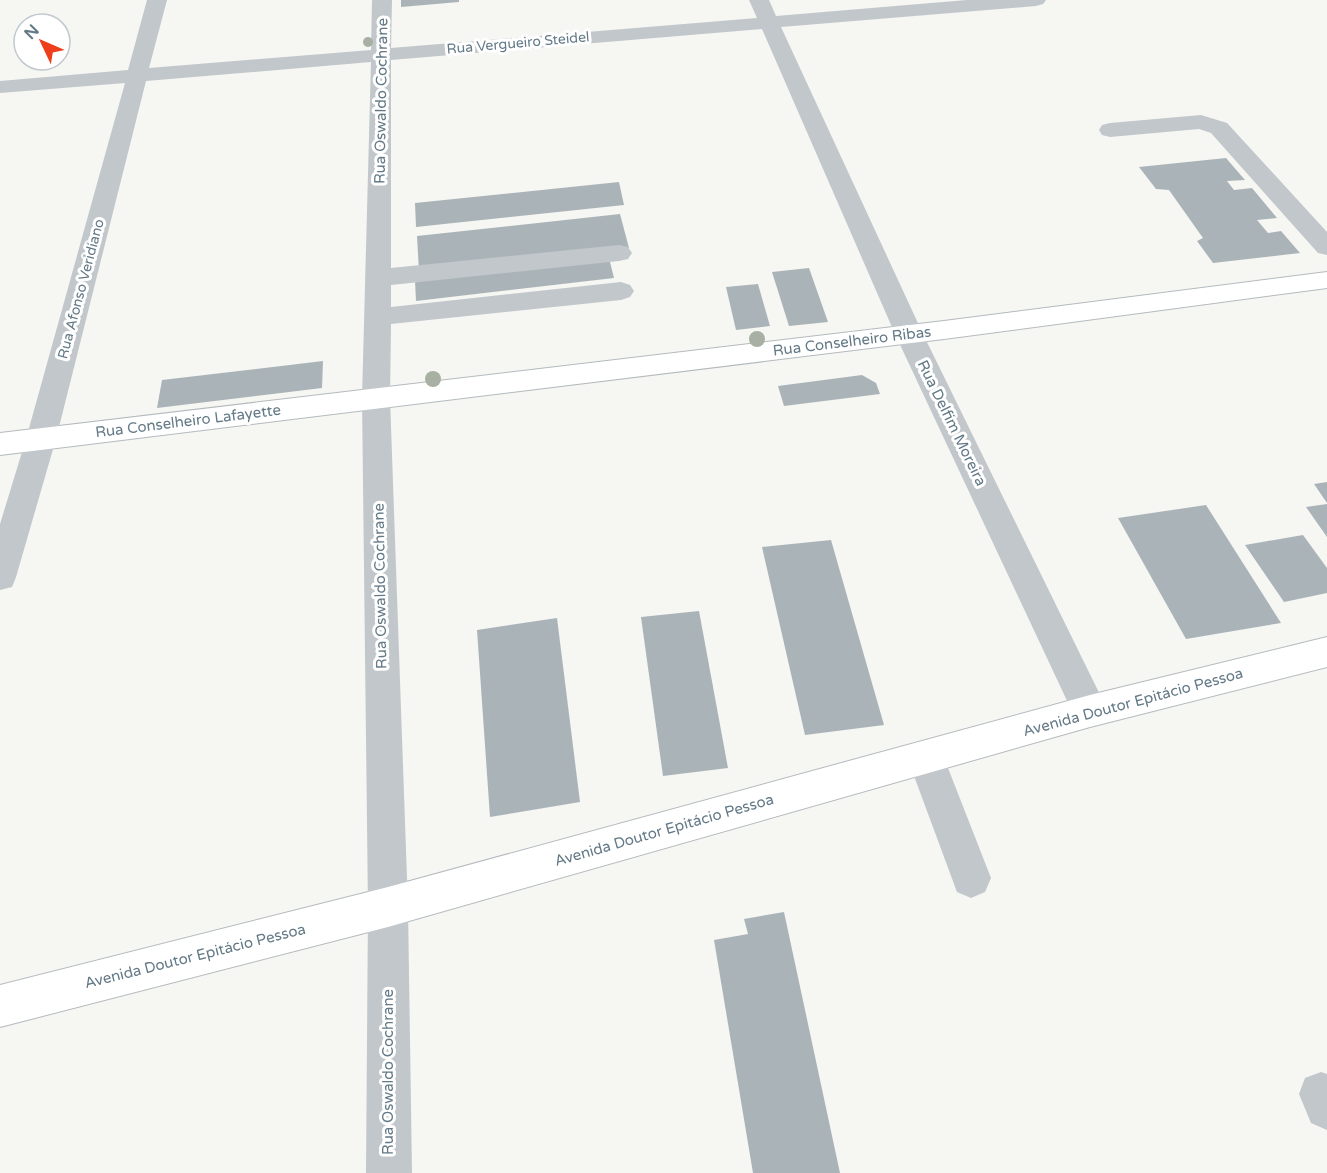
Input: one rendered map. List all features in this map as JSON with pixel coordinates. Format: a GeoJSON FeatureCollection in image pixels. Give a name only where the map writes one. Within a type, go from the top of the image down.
{"type":"FeatureCollection","features":[{"type":"Feature","properties":{"kind":"main road","name":"Rua Conselheiro Ribas"},"geometry":{"type":"LineString","coordinates":[[376,398],[909,334],[1327,280]]}},
{"type":"Feature","properties":{"kind":"main road","name":"Rua Conselheiro Lafayette"},"geometry":{"type":"LineString","coordinates":[[0,444],[376,398]]}},
{"type":"Feature","properties":{"kind":"main road","name":"Avenida Doutor Epitácio Pessoa"},"geometry":{"type":"LineString","coordinates":[[0,1006],[387,907],[1090,711],[1327,652]]}},
{"type":"Feature","properties":{"kind":"street","name":"Rua Afonso Veridiano"},"geometry":{"type":"LineString","coordinates":[[0,576],[41,439],[157,0]]}},
{"type":"Feature","properties":{"kind":"street","name":"Rua Oswaldo Cochrane"},"geometry":{"type":"LineString","coordinates":[[382,0],[376,398],[387,907],[389,1173]]}},
{"type":"Feature","properties":{"kind":"street","name":"Rua Delfim Moreira"},"geometry":{"type":"LineString","coordinates":[[759,0],[909,334],[1090,711]]}},
{"type":"Feature","properties":{"kind":"street","name":"Rua Vergueiro Steidel"},"geometry":{"type":"LineString","coordinates":[[0,87],[1036,0]]}},
{"type":"Feature","properties":{"kind":"street"},"geometry":{"type":"LineString","coordinates":[[1110,130],[1201,122],[1219,128],[1327,247]]}},
{"type":"Feature","properties":{"kind":"street"},"geometry":{"type":"LineString","coordinates":[[378,278],[619,253]]}},
{"type":"Feature","properties":{"kind":"street"},"geometry":{"type":"LineString","coordinates":[[377,317],[621,291]]}},
{"type":"Feature","properties":{"kind":"street"},"geometry":{"type":"LineString","coordinates":[[926,757],[972,878]]}},
{"type":"Feature","properties":{"kind":"building"},"geometry":{"type":"Polygon","coordinates":[[[401,0],[459,0],[459,2],[401,7],[401,0]]]}},
{"type":"Feature","properties":{"kind":"building"},"geometry":{"type":"Polygon","coordinates":[[[1226,158],[1245,180],[1227,181],[1234,190],[1252,188],[1277,218],[1257,220],[1268,233],[1281,231],[1300,253],[1213,263],[1197,241],[1203,238],[1169,190],[1156,189],[1139,167],[1226,158]]]}},
{"type":"Feature","properties":{"kind":"building"},"geometry":{"type":"Polygon","coordinates":[[[619,182],[624,205],[416,227],[415,203],[619,182]]]}},
{"type":"Feature","properties":{"kind":"building"},"geometry":{"type":"Polygon","coordinates":[[[620,214],[629,248],[419,272],[417,236],[620,214]]]}},
{"type":"Feature","properties":{"kind":"building"},"geometry":{"type":"Polygon","coordinates":[[[609,258],[614,278],[416,301],[415,281],[609,258]]]}},
{"type":"Feature","properties":{"kind":"building"},"geometry":{"type":"Polygon","coordinates":[[[809,268],[828,322],[789,326],[772,272],[809,268]]]}},
{"type":"Feature","properties":{"kind":"building"},"geometry":{"type":"Polygon","coordinates":[[[758,284],[770,326],[736,330],[726,287],[758,284]]]}},
{"type":"Feature","properties":{"kind":"building"},"geometry":{"type":"Polygon","coordinates":[[[323,361],[322,388],[157,408],[162,380],[323,361]]]}},
{"type":"Feature","properties":{"kind":"building"},"geometry":{"type":"Polygon","coordinates":[[[862,375],[876,383],[880,394],[784,406],[778,386],[862,375]]]}},
{"type":"Feature","properties":{"kind":"building"},"geometry":{"type":"Polygon","coordinates":[[[1327,482],[1327,503],[1314,484],[1327,482]]]}},
{"type":"Feature","properties":{"kind":"building"},"geometry":{"type":"Polygon","coordinates":[[[1327,504],[1327,537],[1306,507],[1327,504]]]}},
{"type":"Feature","properties":{"kind":"building"},"geometry":{"type":"Polygon","coordinates":[[[1206,505],[1281,623],[1186,639],[1118,518],[1206,505]]]}},
{"type":"Feature","properties":{"kind":"building"},"geometry":{"type":"Polygon","coordinates":[[[1303,535],[1327,568],[1327,593],[1284,602],[1245,545],[1303,535]]]}},
{"type":"Feature","properties":{"kind":"building"},"geometry":{"type":"Polygon","coordinates":[[[831,540],[884,725],[805,735],[762,547],[831,540]]]}},
{"type":"Feature","properties":{"kind":"building"},"geometry":{"type":"Polygon","coordinates":[[[699,611],[728,768],[663,776],[641,617],[699,611]]]}},
{"type":"Feature","properties":{"kind":"building"},"geometry":{"type":"Polygon","coordinates":[[[557,618],[580,802],[490,817],[477,630],[557,618]]]}},
{"type":"Feature","properties":{"kind":"building"},"geometry":{"type":"Polygon","coordinates":[[[784,912],[840,1173],[753,1173],[714,940],[748,934],[744,919],[784,912]]]}}]}
